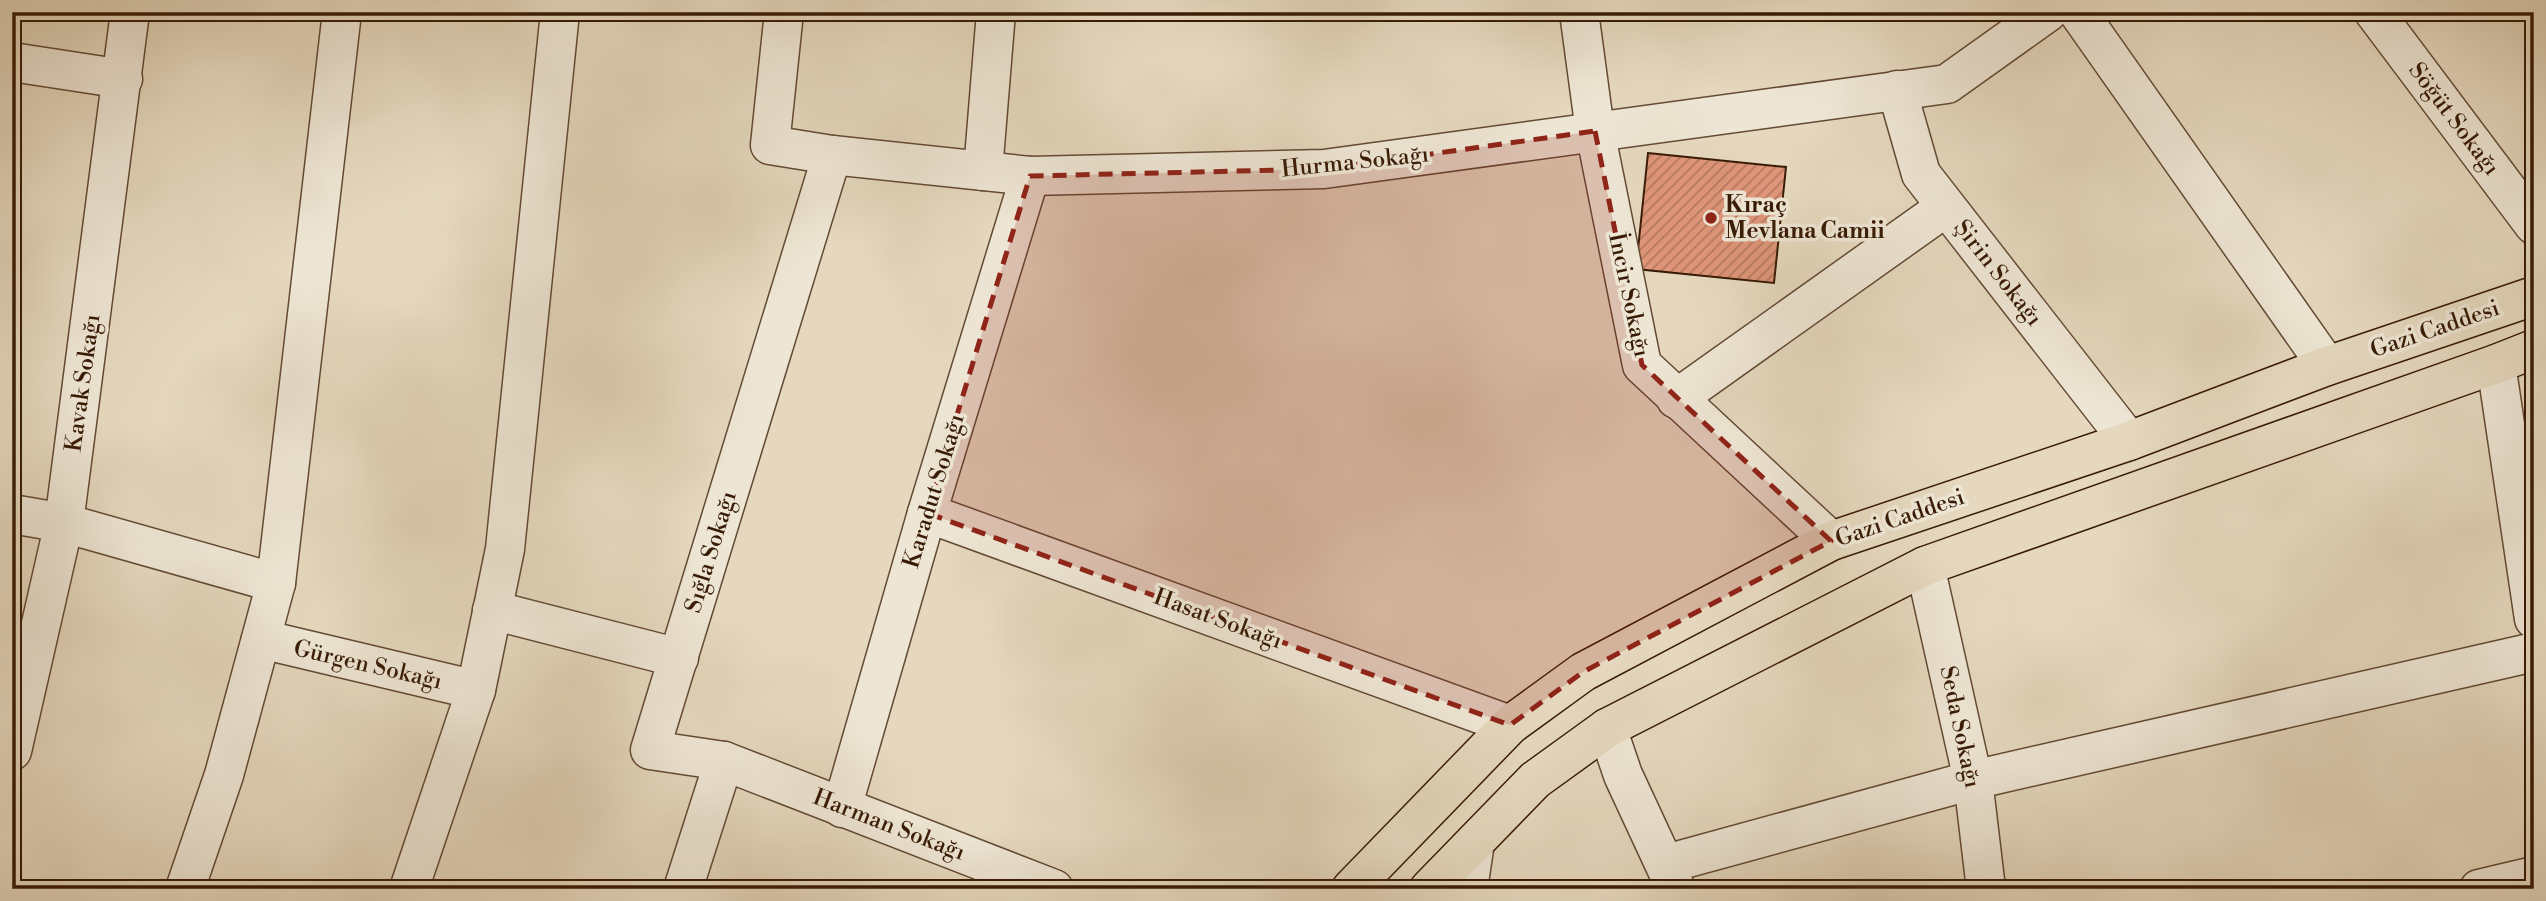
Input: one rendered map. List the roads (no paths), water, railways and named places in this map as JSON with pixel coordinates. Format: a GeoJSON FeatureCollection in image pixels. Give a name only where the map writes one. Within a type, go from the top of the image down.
{"type":"FeatureCollection","features":[{"type":"Feature","properties":{"kind":"main road","name":"Gazi Caddesi"},"geometry":{"type":"LineString","coordinates":[[1351,889],[1510,725],[1584,672],[1831,541],[2130,441],[2327,366],[2534,296]]}},
{"type":"Feature","properties":{"kind":"main road"},"geometry":{"type":"LineString","coordinates":[[1429,889],[1535,780],[1607,728],[1925,566],[2496,365],[2534,349]]}},
{"type":"Feature","properties":{"kind":"street","name":"Kavak Sokağı"},"geometry":{"type":"LineString","coordinates":[[12,751],[64,523],[130,12]]}},
{"type":"Feature","properties":{"kind":"street"},"geometry":{"type":"LineString","coordinates":[[185,889],[224,775],[276,583],[342,12]]}},
{"type":"Feature","properties":{"kind":"street"},"geometry":{"type":"LineString","coordinates":[[409,889],[476,690],[505,549],[560,12]]}},
{"type":"Feature","properties":{"kind":"street","name":"Hurma Sokağı"},"geometry":{"type":"LineString","coordinates":[[784,12],[770,145],[832,155],[1030,176],[1324,169],[1947,83],[2048,12]]}},
{"type":"Feature","properties":{"kind":"street"},"geometry":{"type":"LineString","coordinates":[[983,171],[996,12]]}},
{"type":"Feature","properties":{"kind":"street","name":"İncir Sokağı"},"geometry":{"type":"LineString","coordinates":[[1579,12],[1595,131],[1642,365],[1831,541]]}},
{"type":"Feature","properties":{"kind":"street"},"geometry":{"type":"LineString","coordinates":[[2078,12],[2327,366]]}},
{"type":"Feature","properties":{"kind":"street","name":"Söğüt Sokağı"},"geometry":{"type":"LineString","coordinates":[[2374,12],[2534,225]]}},
{"type":"Feature","properties":{"kind":"street"},"geometry":{"type":"LineString","coordinates":[[12,62],[123,79]]}},
{"type":"Feature","properties":{"kind":"street","name":"Şirin Sokağı"},"geometry":{"type":"LineString","coordinates":[[1897,90],[1922,174],[2130,441]]}},
{"type":"Feature","properties":{"kind":"street","name":"Sığla Sokağı"},"geometry":{"type":"LineString","coordinates":[[724,761],[650,750],[832,155]]}},
{"type":"Feature","properties":{"kind":"street","name":"Karadut Sokağı"},"geometry":{"type":"LineString","coordinates":[[842,807],[927,513],[1030,176]]}},
{"type":"Feature","properties":{"kind":"street"},"geometry":{"type":"LineString","coordinates":[[1676,399],[1946,207]]}},
{"type":"Feature","properties":{"kind":"street"},"geometry":{"type":"LineString","coordinates":[[2496,365],[2534,619]]}},
{"type":"Feature","properties":{"kind":"street","name":"Hasat Sokağı"},"geometry":{"type":"LineString","coordinates":[[927,513],[1510,725]]}},
{"type":"Feature","properties":{"kind":"street"},"geometry":{"type":"LineString","coordinates":[[12,514],[64,523],[276,583]]}},
{"type":"Feature","properties":{"kind":"street","name":"Seda Sokağı"},"geometry":{"type":"LineString","coordinates":[[1925,566],[1973,780],[1986,889]]}},
{"type":"Feature","properties":{"kind":"street"},"geometry":{"type":"LineString","coordinates":[[492,610],[679,658]]}},
{"type":"Feature","properties":{"kind":"street","name":"Gürgen Sokağı"},"geometry":{"type":"LineString","coordinates":[[261,639],[476,690]]}},
{"type":"Feature","properties":{"kind":"street"},"geometry":{"type":"LineString","coordinates":[[1607,728],[1623,775],[1671,876],[1973,780],[2534,652]]}},
{"type":"Feature","properties":{"kind":"street"},"geometry":{"type":"LineString","coordinates":[[683,889],[724,761]]}},
{"type":"Feature","properties":{"kind":"street","name":"Harman Sokağı"},"geometry":{"type":"LineString","coordinates":[[724,761],[1054,889]]}},
{"type":"Feature","properties":{"kind":"street"},"geometry":{"type":"LineString","coordinates":[[1468,889],[1475,842]]}},
{"type":"Feature","properties":{"kind":"street"},"geometry":{"type":"LineString","coordinates":[[2479,889],[2534,876]]}},
{"type":"Feature","properties":{"kind":"place","name":"Kıraç Mevlana Camii"},"geometry":{"type":"Point","coordinates":[1711,218]}}]}
